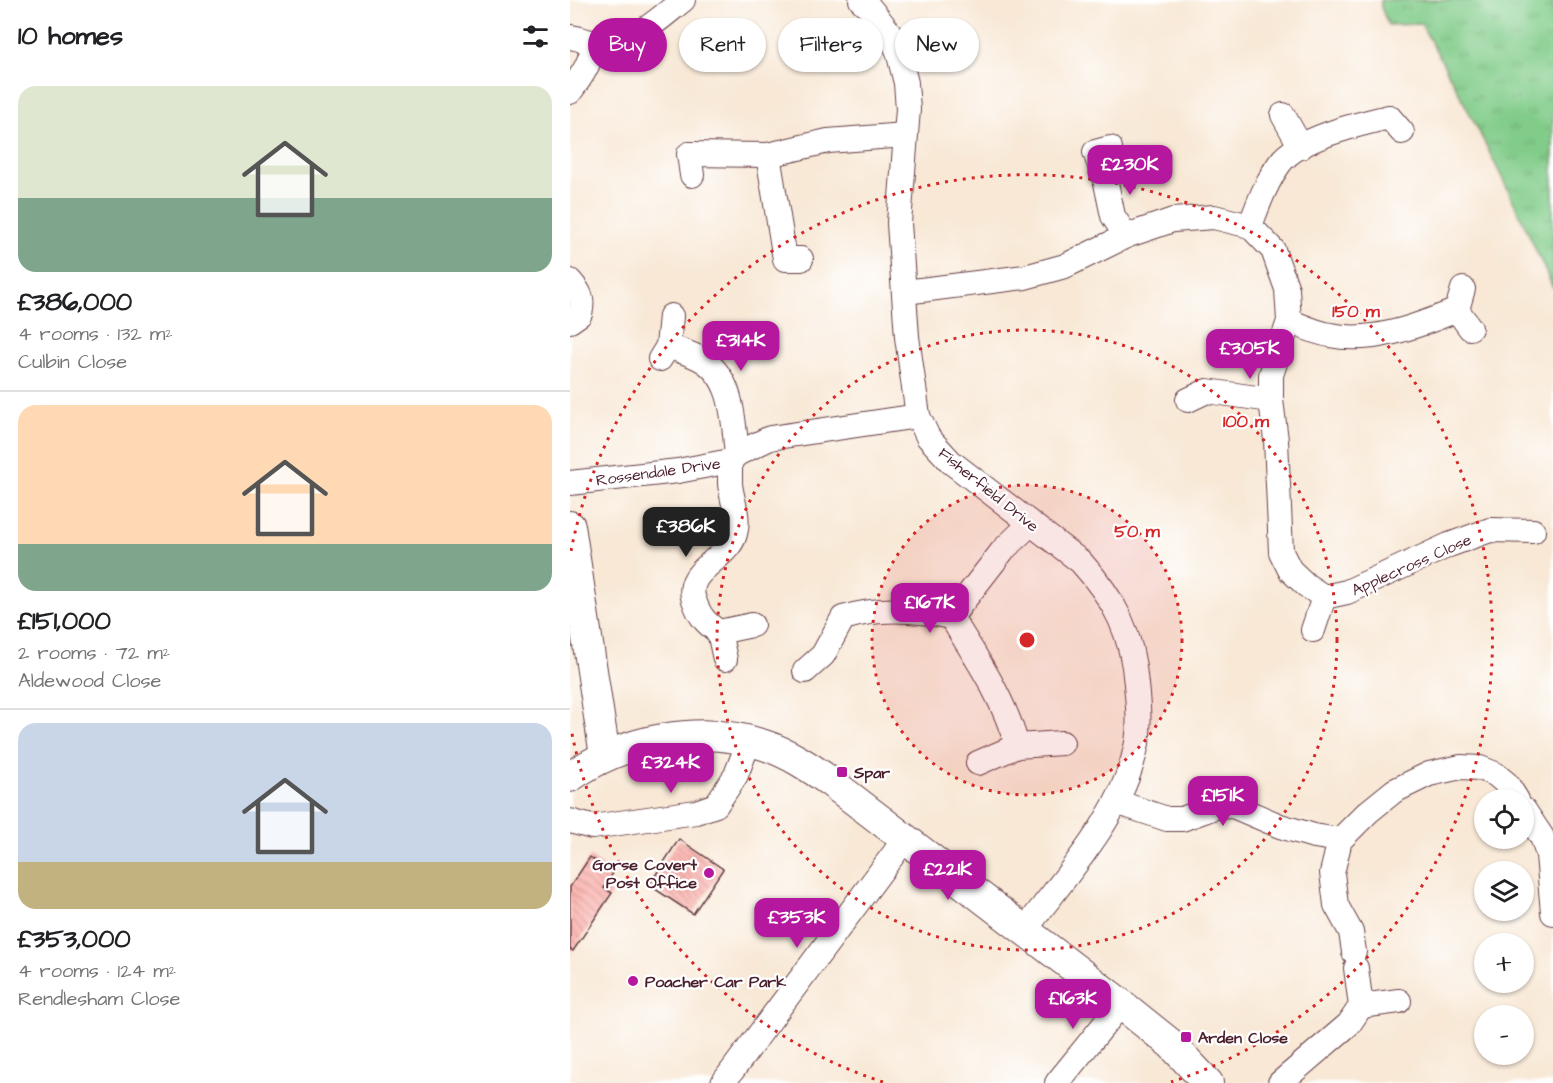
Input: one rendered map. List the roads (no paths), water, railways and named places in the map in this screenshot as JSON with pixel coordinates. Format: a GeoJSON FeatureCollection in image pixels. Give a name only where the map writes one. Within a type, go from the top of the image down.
{"type":"FeatureCollection","features":[{"type":"Feature","properties":{"kind":"street"},"geometry":{"type":"LineString","coordinates":[[577,38],[614,42],[637,36],[683,0]]}},
{"type":"Feature","properties":{"kind":"street","name":"Fisherfield Drive"},"geometry":{"type":"LineString","coordinates":[[861,0],[889,32],[898,51],[906,83],[908,109],[899,223],[907,337],[918,416],[928,437],[951,462],[1073,555],[1098,581],[1116,608],[1130,640],[1139,717],[1128,773],[1105,822],[1025,930]]}},
{"type":"Feature","properties":{"kind":"street"},"geometry":{"type":"LineString","coordinates":[[570,92],[591,61],[577,38]]}},
{"type":"Feature","properties":{"kind":"street"},"geometry":{"type":"LineString","coordinates":[[1283,115],[1301,147]]}},
{"type":"Feature","properties":{"kind":"street"},"geometry":{"type":"LineString","coordinates":[[1250,226],[1263,193],[1281,161],[1301,147],[1341,128],[1389,117],[1402,132]]}},
{"type":"Feature","properties":{"kind":"street"},"geometry":{"type":"LineString","coordinates":[[692,175],[689,154],[768,155],[828,141],[905,135]]}},
{"type":"Feature","properties":{"kind":"street"},"geometry":{"type":"LineString","coordinates":[[1110,148],[1095,152],[1106,183],[1113,216],[1126,236]]}},
{"type":"Feature","properties":{"kind":"street"},"geometry":{"type":"LineString","coordinates":[[768,155],[785,259],[801,259]]}},
{"type":"Feature","properties":{"kind":"street"},"geometry":{"type":"LineString","coordinates":[[905,292],[1025,277],[1065,266],[1126,236],[1173,220],[1214,217],[1250,226],[1273,250],[1287,289],[1290,321],[1271,375],[1281,552],[1290,570],[1324,597],[1313,630]]}},
{"type":"Feature","properties":{"kind":"street"},"geometry":{"type":"LineString","coordinates":[[570,281],[579,292],[583,303],[580,314],[570,321]]}},
{"type":"Feature","properties":{"kind":"street"},"geometry":{"type":"LineString","coordinates":[[1290,321],[1330,336],[1365,337],[1415,327],[1463,309]]}},
{"type":"Feature","properties":{"kind":"street"},"geometry":{"type":"LineString","coordinates":[[671,316],[664,352],[700,359],[716,371],[731,403],[733,457],[730,486],[737,509],[737,525],[728,549],[700,573],[692,584],[692,595],[698,612],[706,624],[718,632],[725,659]]}},
{"type":"Feature","properties":{"kind":"street"},"geometry":{"type":"LineString","coordinates":[[1188,400],[1207,391],[1271,400]]}},
{"type":"Feature","properties":{"kind":"street","name":"Rossendale Drive"},"geometry":{"type":"LineString","coordinates":[[570,483],[678,471],[733,457],[770,438],[918,416]]}},
{"type":"Feature","properties":{"kind":"street"},"geometry":{"type":"LineString","coordinates":[[951,617],[1003,550],[1030,524]]}},
{"type":"Feature","properties":{"kind":"street"},"geometry":{"type":"LineString","coordinates":[[570,526],[605,756]]}},
{"type":"Feature","properties":{"kind":"street","name":"Applecross Close"},"geometry":{"type":"LineString","coordinates":[[1324,597],[1347,592],[1449,545],[1490,530],[1536,532]]}},
{"type":"Feature","properties":{"kind":"street"},"geometry":{"type":"LineString","coordinates":[[805,671],[824,655],[836,615],[922,610],[951,617],[1001,699],[1017,746]]}},
{"type":"Feature","properties":{"kind":"street"},"geometry":{"type":"LineString","coordinates":[[718,632],[752,626]]}},
{"type":"Feature","properties":{"kind":"street"},"geometry":{"type":"LineString","coordinates":[[570,777],[605,756],[640,744],[676,738],[726,737],[749,741],[785,754],[808,766],[1121,1004],[1171,1044],[1208,1083]]}},
{"type":"Feature","properties":{"kind":"street"},"geometry":{"type":"LineString","coordinates":[[570,821],[592,827],[696,812],[716,805],[736,775],[749,741]]}},
{"type":"Feature","properties":{"kind":"street"},"geometry":{"type":"LineString","coordinates":[[978,763],[1017,746],[1062,743]]}},
{"type":"Feature","properties":{"kind":"street"},"geometry":{"type":"LineString","coordinates":[[1280,1083],[1349,1024],[1361,1006],[1351,932],[1336,905],[1332,873],[1340,840],[1368,812],[1394,791],[1429,774],[1461,767],[1480,768],[1495,774],[1510,789]]}},
{"type":"Feature","properties":{"kind":"street"},"geometry":{"type":"LineString","coordinates":[[1116,802],[1167,819],[1182,819],[1215,807],[1233,806],[1280,826],[1314,836],[1340,840]]}},
{"type":"Feature","properties":{"kind":"street"},"geometry":{"type":"LineString","coordinates":[[1534,821],[1547,835],[1553,913]]}},
{"type":"Feature","properties":{"kind":"street"},"geometry":{"type":"LineString","coordinates":[[723,1083],[905,839]]}},
{"type":"Feature","properties":{"kind":"street"},"geometry":{"type":"LineString","coordinates":[[1361,1006],[1399,1001]]}},
{"type":"Feature","properties":{"kind":"street"},"geometry":{"type":"LineString","coordinates":[[1057,1083],[1121,1004]]}},
{"type":"Feature","properties":{"kind":"place","name":"Spar"},"geometry":{"type":"Point","coordinates":[842,772]}},
{"type":"Feature","properties":{"kind":"place","name":"Gorse Covert Post Office"},"geometry":{"type":"Point","coordinates":[709,873]}},
{"type":"Feature","properties":{"kind":"place","name":"Poacher Car Park"},"geometry":{"type":"Point","coordinates":[633,981]}},
{"type":"Feature","properties":{"kind":"place","name":"Arden Close"},"geometry":{"type":"Point","coordinates":[1186,1037]}}]}
